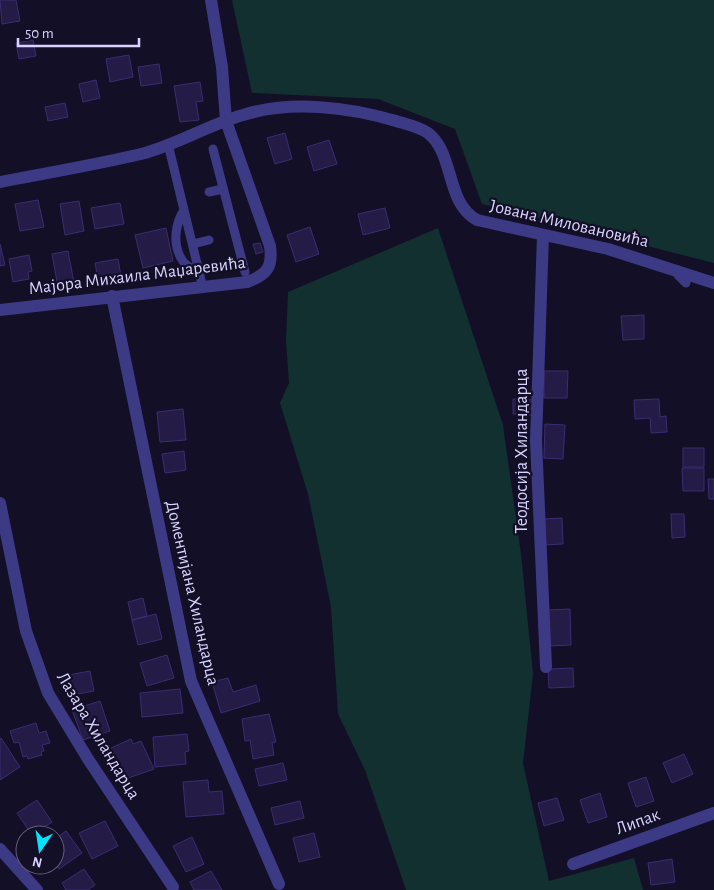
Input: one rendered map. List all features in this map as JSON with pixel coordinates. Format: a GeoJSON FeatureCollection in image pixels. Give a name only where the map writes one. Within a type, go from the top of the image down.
{"type":"FeatureCollection","features":[{"type":"Feature","properties":{"kind":"street"},"geometry":{"type":"LineString","coordinates":[[211,0],[222,67],[226,121]]}},
{"type":"Feature","properties":{"kind":"street","name":"Јована Миловановића"},"geometry":{"type":"LineString","coordinates":[[0,182],[143,154],[226,121],[261,110],[299,107],[355,111],[417,128],[428,134],[435,141],[457,196],[472,218],[608,249],[678,270],[714,284]]}},
{"type":"Feature","properties":{"kind":"street","name":"Мајора Михаила Маџаревића"},"geometry":{"type":"LineString","coordinates":[[0,310],[247,282],[257,278],[270,267],[272,259],[270,246],[226,121]]}},
{"type":"Feature","properties":{"kind":"street","name":"Теодосија Хиландарца"},"geometry":{"type":"LineString","coordinates":[[543,235],[536,441],[546,667]]}},
{"type":"Feature","properties":{"kind":"street","name":"Доментијана Хиландарца"},"geometry":{"type":"LineString","coordinates":[[112,296],[191,682],[280,884]]}},
{"type":"Feature","properties":{"kind":"street","name":"Лазара Хиландарца"},"geometry":{"type":"LineString","coordinates":[[0,503],[26,631],[48,693],[88,759],[173,887]]}},
{"type":"Feature","properties":{"kind":"street","name":"Липак"},"geometry":{"type":"LineString","coordinates":[[573,864],[714,813]]}},
{"type":"Feature","properties":{"kind":"street"},"geometry":{"type":"LineString","coordinates":[[0,849],[37,890]]}},
{"type":"Feature","properties":{"kind":"lane"},"geometry":{"type":"LineString","coordinates":[[168,144],[193,244],[200,276],[183,263],[178,247],[175,231],[178,219],[184,210]]}},
{"type":"Feature","properties":{"kind":"lane"},"geometry":{"type":"LineString","coordinates":[[213,149],[245,272]]}},
{"type":"Feature","properties":{"kind":"lane"},"geometry":{"type":"LineString","coordinates":[[209,192],[223,189]]}},
{"type":"Feature","properties":{"kind":"lane"},"geometry":{"type":"LineString","coordinates":[[193,244],[209,240]]}},
{"type":"Feature","properties":{"kind":"lane"},"geometry":{"type":"LineString","coordinates":[[678,270],[678,275],[686,283]]}},
{"type":"Feature","properties":{"kind":"green space"},"geometry":{"type":"Polygon","coordinates":[[[232,0],[714,0],[714,263],[482,204],[455,129],[378,99],[252,93],[232,0]]]}},
{"type":"Feature","properties":{"kind":"green space"},"geometry":{"type":"Polygon","coordinates":[[[438,228],[503,425],[521,554],[533,674],[523,763],[549,881],[634,858],[643,890],[406,890],[365,770],[338,714],[331,607],[308,494],[280,403],[289,383],[286,341],[288,292],[438,228]]]}},
{"type":"Feature","properties":{"kind":"building"},"geometry":{"type":"Polygon","coordinates":[[[0,0],[16,0],[20,21],[2,24],[0,0]]]}},
{"type":"Feature","properties":{"kind":"building"},"geometry":{"type":"Polygon","coordinates":[[[33,40],[36,56],[19,59],[16,43],[33,40]]]}},
{"type":"Feature","properties":{"kind":"building"},"geometry":{"type":"Polygon","coordinates":[[[129,55],[133,77],[110,82],[106,59],[129,55]]]}},
{"type":"Feature","properties":{"kind":"building"},"geometry":{"type":"Polygon","coordinates":[[[159,64],[162,83],[141,86],[138,67],[159,64]]]}},
{"type":"Feature","properties":{"kind":"building"},"geometry":{"type":"Polygon","coordinates":[[[96,80],[100,98],[83,102],[79,84],[96,80]]]}},
{"type":"Feature","properties":{"kind":"building"},"geometry":{"type":"Polygon","coordinates":[[[200,82],[203,101],[196,102],[199,120],[180,122],[174,86],[200,82]]]}},
{"type":"Feature","properties":{"kind":"building"},"geometry":{"type":"Polygon","coordinates":[[[65,103],[68,117],[48,121],[45,107],[65,103]]]}},
{"type":"Feature","properties":{"kind":"building"},"geometry":{"type":"Polygon","coordinates":[[[285,133],[292,159],[275,164],[267,138],[285,133]]]}},
{"type":"Feature","properties":{"kind":"building"},"geometry":{"type":"Polygon","coordinates":[[[329,140],[337,164],[314,171],[307,147],[329,140]]]}},
{"type":"Feature","properties":{"kind":"building"},"geometry":{"type":"Polygon","coordinates":[[[38,200],[44,227],[20,231],[15,204],[38,200]]]}},
{"type":"Feature","properties":{"kind":"building"},"geometry":{"type":"Polygon","coordinates":[[[79,201],[84,231],[65,235],[60,204],[79,201]]]}},
{"type":"Feature","properties":{"kind":"building"},"geometry":{"type":"Polygon","coordinates":[[[120,203],[124,224],[95,229],[91,208],[120,203]]]}},
{"type":"Feature","properties":{"kind":"building"},"geometry":{"type":"Polygon","coordinates":[[[385,208],[390,228],[363,235],[358,214],[385,208]]]}},
{"type":"Feature","properties":{"kind":"building"},"geometry":{"type":"Polygon","coordinates":[[[310,227],[319,254],[296,262],[287,235],[310,227]]]}},
{"type":"Feature","properties":{"kind":"building"},"geometry":{"type":"Polygon","coordinates":[[[166,228],[173,261],[143,268],[135,235],[166,228]]]}},
{"type":"Feature","properties":{"kind":"building"},"geometry":{"type":"Polygon","coordinates":[[[260,243],[263,252],[256,254],[253,244],[260,243]]]}},
{"type":"Feature","properties":{"kind":"building"},"geometry":{"type":"Polygon","coordinates":[[[0,244],[5,265],[0,266],[0,244]]]}},
{"type":"Feature","properties":{"kind":"building"},"geometry":{"type":"Polygon","coordinates":[[[68,251],[74,283],[58,287],[52,254],[68,251]]]}},
{"type":"Feature","properties":{"kind":"building"},"geometry":{"type":"Polygon","coordinates":[[[29,255],[32,271],[28,272],[29,279],[13,282],[9,259],[29,255]]]}},
{"type":"Feature","properties":{"kind":"building"},"geometry":{"type":"Polygon","coordinates":[[[118,259],[122,281],[99,285],[95,263],[118,259]]]}},
{"type":"Feature","properties":{"kind":"building"},"geometry":{"type":"Polygon","coordinates":[[[644,315],[644,339],[623,340],[621,316],[644,315]]]}},
{"type":"Feature","properties":{"kind":"building"},"geometry":{"type":"Polygon","coordinates":[[[544,371],[568,371],[567,398],[544,398],[544,371]]]}},
{"type":"Feature","properties":{"kind":"building"},"geometry":{"type":"Polygon","coordinates":[[[513,399],[533,400],[532,415],[513,414],[513,399]]]}},
{"type":"Feature","properties":{"kind":"building"},"geometry":{"type":"Polygon","coordinates":[[[659,399],[660,417],[666,416],[667,432],[651,433],[650,418],[635,419],[634,400],[659,399]]]}},
{"type":"Feature","properties":{"kind":"building"},"geometry":{"type":"Polygon","coordinates":[[[183,409],[186,440],[160,442],[157,412],[183,409]]]}},
{"type":"Feature","properties":{"kind":"building"},"geometry":{"type":"Polygon","coordinates":[[[545,424],[565,425],[563,459],[544,458],[545,424]]]}},
{"type":"Feature","properties":{"kind":"building"},"geometry":{"type":"Polygon","coordinates":[[[683,448],[704,448],[704,467],[683,467],[683,448]]]}},
{"type":"Feature","properties":{"kind":"building"},"geometry":{"type":"Polygon","coordinates":[[[184,451],[186,470],[165,473],[162,454],[184,451]]]}},
{"type":"Feature","properties":{"kind":"building"},"geometry":{"type":"Polygon","coordinates":[[[682,468],[704,468],[704,491],[683,491],[682,468]]]}},
{"type":"Feature","properties":{"kind":"building"},"geometry":{"type":"Polygon","coordinates":[[[708,479],[714,479],[714,499],[709,499],[708,479]]]}},
{"type":"Feature","properties":{"kind":"building"},"geometry":{"type":"Polygon","coordinates":[[[671,514],[684,514],[685,537],[672,538],[671,514]]]}},
{"type":"Feature","properties":{"kind":"building"},"geometry":{"type":"Polygon","coordinates":[[[562,518],[563,544],[543,545],[542,519],[562,518]]]}},
{"type":"Feature","properties":{"kind":"building"},"geometry":{"type":"Polygon","coordinates":[[[143,598],[147,616],[132,620],[128,602],[143,598]]]}},
{"type":"Feature","properties":{"kind":"building"},"geometry":{"type":"Polygon","coordinates":[[[570,609],[571,645],[549,646],[548,610],[570,609]]]}},
{"type":"Feature","properties":{"kind":"building"},"geometry":{"type":"Polygon","coordinates":[[[156,614],[162,639],[138,645],[132,620],[156,614]]]}},
{"type":"Feature","properties":{"kind":"building"},"geometry":{"type":"Polygon","coordinates":[[[167,655],[174,678],[147,686],[140,663],[167,655]]]}},
{"type":"Feature","properties":{"kind":"building"},"geometry":{"type":"Polygon","coordinates":[[[573,668],[574,687],[549,688],[548,669],[573,668]]]}},
{"type":"Feature","properties":{"kind":"building"},"geometry":{"type":"Polygon","coordinates":[[[90,671],[94,691],[67,696],[63,676],[90,671]]]}},
{"type":"Feature","properties":{"kind":"building"},"geometry":{"type":"Polygon","coordinates":[[[228,678],[233,692],[256,685],[260,701],[221,713],[212,682],[228,678]]]}},
{"type":"Feature","properties":{"kind":"building"},"geometry":{"type":"Polygon","coordinates":[[[180,689],[183,713],[142,717],[140,693],[180,689]]]}},
{"type":"Feature","properties":{"kind":"building"},"geometry":{"type":"Polygon","coordinates":[[[100,701],[110,731],[83,740],[72,710],[100,701]]]}},
{"type":"Feature","properties":{"kind":"building"},"geometry":{"type":"Polygon","coordinates":[[[269,714],[276,742],[272,743],[274,755],[253,759],[250,740],[245,741],[242,719],[269,714]]]}},
{"type":"Feature","properties":{"kind":"building"},"geometry":{"type":"Polygon","coordinates":[[[36,723],[39,733],[46,731],[50,743],[42,745],[44,751],[41,752],[42,755],[28,759],[27,756],[23,757],[19,742],[14,743],[10,731],[36,723]]]}},
{"type":"Feature","properties":{"kind":"building"},"geometry":{"type":"Polygon","coordinates":[[[187,734],[189,751],[185,752],[186,764],[155,767],[153,737],[187,734]]]}},
{"type":"Feature","properties":{"kind":"building"},"geometry":{"type":"Polygon","coordinates":[[[0,739],[20,767],[0,780],[0,739]]]}},
{"type":"Feature","properties":{"kind":"building"},"geometry":{"type":"Polygon","coordinates":[[[131,739],[133,744],[141,741],[154,769],[120,781],[109,755],[111,754],[109,749],[131,739]]]}},
{"type":"Feature","properties":{"kind":"building"},"geometry":{"type":"Polygon","coordinates":[[[684,754],[693,774],[672,783],[663,763],[684,754]]]}},
{"type":"Feature","properties":{"kind":"building"},"geometry":{"type":"Polygon","coordinates":[[[283,763],[287,780],[259,786],[255,769],[283,763]]]}},
{"type":"Feature","properties":{"kind":"building"},"geometry":{"type":"Polygon","coordinates":[[[646,777],[654,801],[636,807],[628,783],[646,777]]]}},
{"type":"Feature","properties":{"kind":"building"},"geometry":{"type":"Polygon","coordinates":[[[208,780],[209,792],[222,791],[224,814],[186,817],[183,782],[208,780]]]}},
{"type":"Feature","properties":{"kind":"building"},"geometry":{"type":"Polygon","coordinates":[[[600,793],[607,817],[588,823],[580,800],[600,793]]]}},
{"type":"Feature","properties":{"kind":"building"},"geometry":{"type":"Polygon","coordinates":[[[557,798],[564,820],[544,826],[538,803],[557,798]]]}},
{"type":"Feature","properties":{"kind":"building"},"geometry":{"type":"Polygon","coordinates":[[[37,800],[52,822],[47,825],[25,825],[17,813],[37,800]]]}},
{"type":"Feature","properties":{"kind":"building"},"geometry":{"type":"Polygon","coordinates":[[[300,801],[304,818],[275,825],[271,808],[300,801]]]}},
{"type":"Feature","properties":{"kind":"building"},"geometry":{"type":"Polygon","coordinates":[[[105,821],[118,846],[92,859],[79,833],[105,821]]]}},
{"type":"Feature","properties":{"kind":"building"},"geometry":{"type":"Polygon","coordinates":[[[65,832],[82,853],[65,865],[65,832]]]}},
{"type":"Feature","properties":{"kind":"building"},"geometry":{"type":"Polygon","coordinates":[[[314,833],[320,857],[299,862],[293,838],[314,833]]]}},
{"type":"Feature","properties":{"kind":"building"},"geometry":{"type":"Polygon","coordinates":[[[192,837],[204,864],[186,872],[173,846],[192,837]]]}},
{"type":"Feature","properties":{"kind":"building"},"geometry":{"type":"Polygon","coordinates":[[[672,859],[675,882],[651,885],[648,863],[672,859]]]}},
{"type":"Feature","properties":{"kind":"building"},"geometry":{"type":"Polygon","coordinates":[[[84,869],[95,885],[88,890],[66,890],[62,883],[84,869]]]}},
{"type":"Feature","properties":{"kind":"building"},"geometry":{"type":"Polygon","coordinates":[[[211,871],[222,890],[194,890],[190,882],[211,871]]]}}]}
